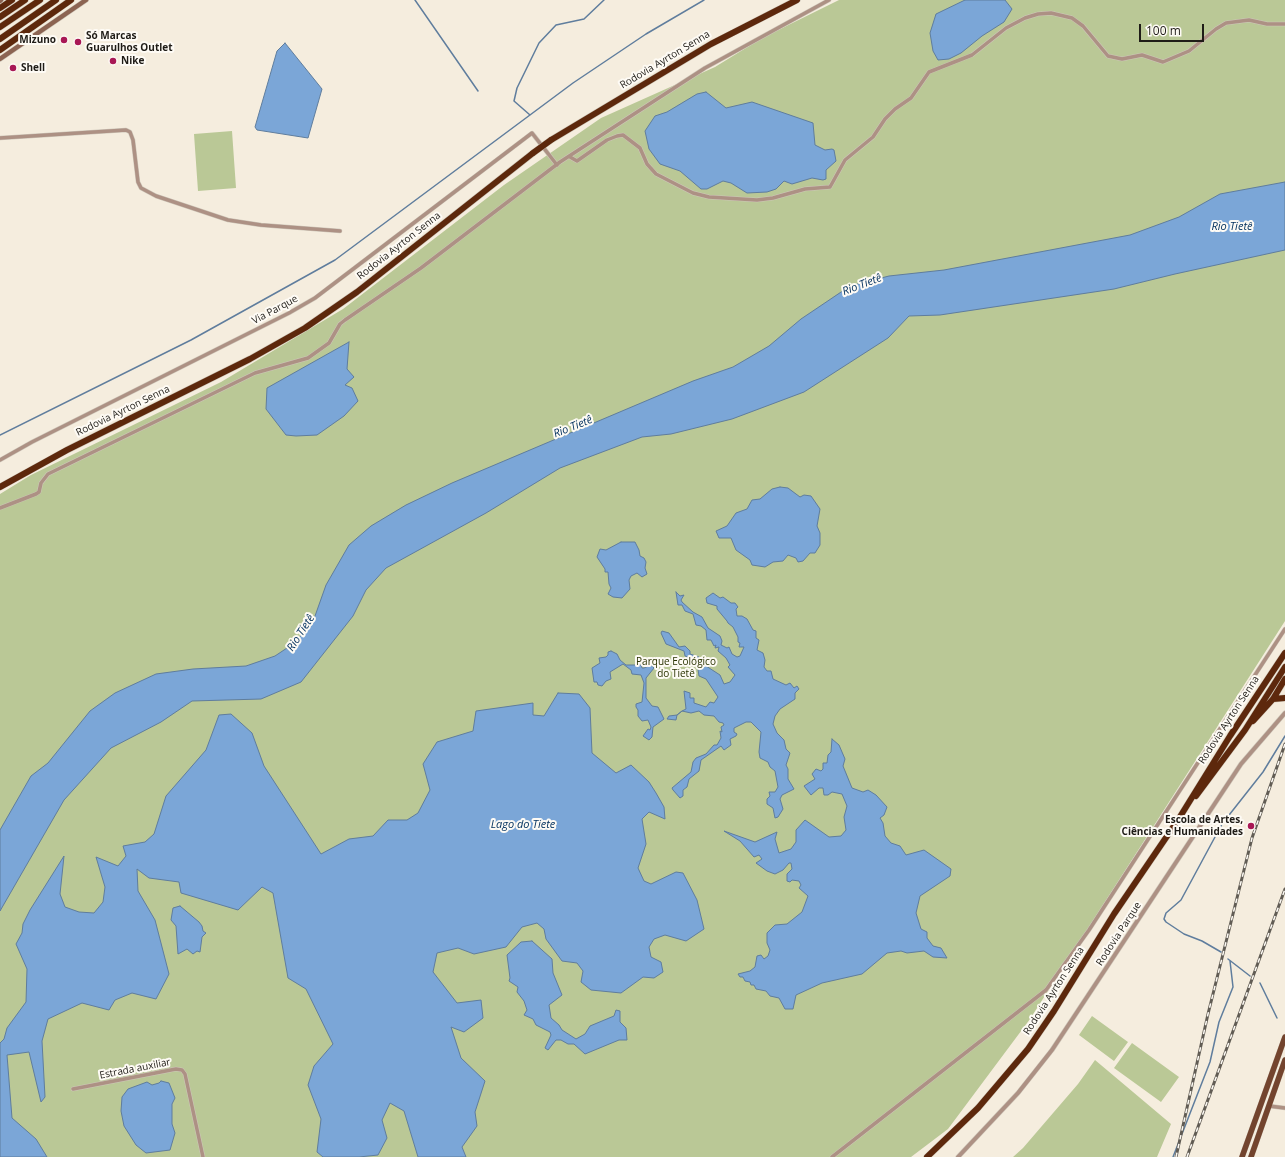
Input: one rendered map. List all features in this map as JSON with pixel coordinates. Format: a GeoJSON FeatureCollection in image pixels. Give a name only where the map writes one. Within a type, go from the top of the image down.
{"type":"FeatureCollection","features":[{"type":"Feature","properties":{"kind":"highway"},"geometry":{"type":"LineString","coordinates":[[0,8],[12,0]]}},
{"type":"Feature","properties":{"kind":"highway"},"geometry":{"type":"LineString","coordinates":[[0,17],[25,0]]}},
{"type":"Feature","properties":{"kind":"highway"},"geometry":{"type":"LineString","coordinates":[[0,27],[40,0]]}},
{"type":"Feature","properties":{"kind":"highway"},"geometry":{"type":"LineString","coordinates":[[0,39],[56,0]]}},
{"type":"Feature","properties":{"kind":"highway"},"geometry":{"type":"LineString","coordinates":[[0,50],[71,0]]}},
{"type":"Feature","properties":{"kind":"highway","name":"Rodovia Ayrton Senna"},"geometry":{"type":"LineString","coordinates":[[0,487],[67,450],[250,359],[305,328],[357,292],[551,140],[711,44],[797,0]]}},
{"type":"Feature","properties":{"kind":"highway","name":"Rodovia Ayrton Senna"},"geometry":{"type":"LineString","coordinates":[[1178,820],[1230,736],[1285,653]]}},
{"type":"Feature","properties":{"kind":"highway","name":"Rodovia Ayrton Senna"},"geometry":{"type":"LineString","coordinates":[[927,1157],[978,1108],[1028,1049],[1054,1011],[1114,914],[1178,820],[1245,730],[1285,667]]}},
{"type":"Feature","properties":{"kind":"highway"},"geometry":{"type":"LineString","coordinates":[[1245,730],[1273,699],[1285,679]]}},
{"type":"Feature","properties":{"kind":"highway"},"geometry":{"type":"LineString","coordinates":[[1273,699],[1285,698]]}},
{"type":"Feature","properties":{"kind":"main road"},"geometry":{"type":"LineString","coordinates":[[0,59],[86,0]]}},
{"type":"Feature","properties":{"kind":"main road"},"geometry":{"type":"LineString","coordinates":[[1242,1157],[1285,1037]]}},
{"type":"Feature","properties":{"kind":"main road"},"geometry":{"type":"LineString","coordinates":[[1251,1157],[1285,1060]]}},
{"type":"Feature","properties":{"kind":"street"},"geometry":{"type":"LineString","coordinates":[[0,508],[39,492],[41,483],[48,474],[255,373],[308,358],[329,343],[340,324],[421,268],[557,165],[705,68],[830,0]]}},
{"type":"Feature","properties":{"kind":"street"},"geometry":{"type":"LineString","coordinates":[[570,157],[577,161],[607,140],[617,136],[623,136],[640,148],[647,164],[656,174],[693,193],[709,197],[757,200],[773,198],[805,189],[830,187],[845,160],[873,137],[885,119],[895,109],[911,98],[929,72],[972,55],[1006,28],[1024,18],[1046,13],[1066,16],[1080,23],[1108,56],[1122,59],[1142,55],[1163,62],[1189,51],[1216,29],[1226,24],[1249,20],[1267,24],[1285,24]]}},
{"type":"Feature","properties":{"kind":"street"},"geometry":{"type":"LineString","coordinates":[[0,138],[126,130],[130,132],[133,140],[138,182],[142,188],[156,196],[228,220],[261,225],[340,231]]}},
{"type":"Feature","properties":{"kind":"street","name":"Via Parque"},"geometry":{"type":"LineString","coordinates":[[0,460],[32,442],[289,313],[308,302],[366,260],[532,133],[557,165]]}},
{"type":"Feature","properties":{"kind":"street"},"geometry":{"type":"LineString","coordinates":[[832,1157],[1046,990],[1081,942],[1285,629]]}},
{"type":"Feature","properties":{"kind":"street","name":"Rodovia Parque"},"geometry":{"type":"LineString","coordinates":[[958,1157],[1018,1092],[1052,1050],[1241,764],[1285,713]]}},
{"type":"Feature","properties":{"kind":"street","name":"Estrada auxiliar"},"geometry":{"type":"LineString","coordinates":[[73,1089],[176,1069],[182,1070],[185,1074],[203,1157]]}},
{"type":"Feature","properties":{"kind":"street"},"geometry":{"type":"LineString","coordinates":[[1269,1106],[1285,1108]]}},
{"type":"Feature","properties":{"kind":"green space","name":"Parque Ecológico do Tietê"},"geometry":{"type":"Polygon","coordinates":[[[839,0],[1285,0],[1285,621],[1030,1019],[948,1129],[911,1157],[0,1157],[0,494],[31,475],[221,382],[343,309],[504,185],[601,118],[715,67],[762,38],[839,0]]]}},
{"type":"Feature","properties":{"kind":"green space"},"geometry":{"type":"Polygon","coordinates":[[[232,131],[236,188],[198,191],[194,134],[232,131]]]}},
{"type":"Feature","properties":{"kind":"green space"},"geometry":{"type":"Polygon","coordinates":[[[1092,1016],[1128,1042],[1114,1061],[1079,1035],[1092,1016]]]}},
{"type":"Feature","properties":{"kind":"green space"},"geometry":{"type":"Polygon","coordinates":[[[1132,1043],[1179,1077],[1161,1102],[1114,1068],[1132,1043]]]}},
{"type":"Feature","properties":{"kind":"green space"},"geometry":{"type":"Polygon","coordinates":[[[1095,1060],[1171,1124],[1157,1157],[1013,1157],[1023,1148],[1078,1084],[1095,1060]]]}},
{"type":"Feature","properties":{"kind":"water"},"geometry":{"type":"Polygon","coordinates":[[[965,0],[1005,0],[1012,9],[1004,22],[982,36],[961,53],[949,59],[938,60],[933,51],[930,33],[936,14],[965,0]]]}},
{"type":"Feature","properties":{"kind":"water"},"geometry":{"type":"Polygon","coordinates":[[[285,43],[322,89],[308,138],[257,130],[255,127],[277,51],[285,43]]]}},
{"type":"Feature","properties":{"kind":"water"},"geometry":{"type":"Polygon","coordinates":[[[706,92],[726,108],[752,102],[813,123],[815,145],[825,150],[834,150],[836,161],[826,170],[826,179],[823,180],[812,178],[792,184],[784,181],[776,189],[767,192],[747,193],[731,183],[723,181],[707,189],[701,189],[680,171],[660,164],[649,149],[645,131],[655,116],[667,112],[697,94],[706,92]]]}},
{"type":"Feature","properties":{"kind":"water","name":"Rio Tietê"},"geometry":{"type":"Polygon","coordinates":[[[1285,182],[1285,250],[1114,289],[940,315],[909,316],[888,338],[804,392],[732,419],[671,434],[642,437],[560,468],[486,513],[386,568],[366,590],[353,616],[301,682],[261,699],[192,701],[161,722],[111,748],[64,800],[0,911],[0,830],[31,776],[48,763],[90,711],[115,693],[156,674],[193,669],[246,666],[275,656],[296,642],[315,616],[326,585],[349,545],[371,526],[406,505],[452,483],[693,381],[733,367],[769,346],[801,319],[850,286],[889,276],[944,270],[1130,235],[1179,217],[1220,194],[1285,182]]]}},
{"type":"Feature","properties":{"kind":"water"},"geometry":{"type":"Polygon","coordinates":[[[349,342],[347,369],[354,377],[345,385],[352,388],[358,401],[344,416],[317,435],[286,435],[266,409],[267,388],[349,342]]]}},
{"type":"Feature","properties":{"kind":"water"},"geometry":{"type":"Polygon","coordinates":[[[780,487],[788,488],[800,497],[804,495],[811,496],[820,509],[817,526],[820,533],[820,545],[815,553],[810,553],[803,561],[798,562],[796,558],[788,555],[783,561],[773,562],[765,567],[752,565],[750,560],[736,550],[731,538],[719,538],[716,531],[727,526],[736,513],[747,509],[752,500],[760,499],[772,489],[780,487]]]}},
{"type":"Feature","properties":{"kind":"water"},"geometry":{"type":"Polygon","coordinates":[[[621,542],[635,542],[640,556],[644,558],[646,562],[645,568],[647,574],[642,577],[637,573],[631,576],[629,580],[630,589],[622,598],[613,597],[608,594],[611,588],[609,584],[608,572],[605,572],[605,569],[597,557],[600,549],[606,550],[621,542]]]}},
{"type":"Feature","properties":{"kind":"water"},"geometry":{"type":"Polygon","coordinates":[[[676,592],[680,596],[684,595],[681,600],[682,602],[693,612],[702,617],[708,628],[720,636],[722,641],[721,645],[727,648],[729,647],[732,654],[737,657],[740,656],[744,647],[739,647],[740,643],[738,642],[738,637],[733,627],[717,609],[717,606],[707,603],[706,598],[713,593],[720,598],[723,597],[731,603],[735,603],[738,607],[736,609],[737,616],[742,616],[747,619],[753,630],[756,631],[756,638],[759,640],[757,650],[763,653],[765,660],[764,667],[767,671],[771,671],[773,679],[786,685],[790,683],[794,688],[797,686],[799,689],[795,693],[795,699],[780,709],[775,716],[773,724],[777,733],[784,740],[786,749],[790,753],[786,765],[788,769],[788,779],[794,789],[782,795],[780,799],[783,809],[778,817],[775,818],[773,808],[767,804],[767,799],[770,796],[769,792],[775,792],[778,787],[775,771],[770,767],[768,762],[760,758],[759,752],[761,732],[751,722],[746,722],[734,728],[734,732],[737,734],[730,739],[731,745],[724,750],[721,746],[701,760],[699,771],[689,779],[687,787],[683,790],[683,796],[680,798],[672,788],[691,772],[693,762],[696,758],[706,754],[714,745],[717,745],[721,738],[721,727],[724,725],[714,716],[704,715],[699,711],[691,713],[682,711],[686,709],[684,691],[690,693],[690,698],[694,698],[694,703],[706,707],[710,702],[714,703],[718,697],[706,679],[699,676],[697,663],[689,660],[688,657],[685,656],[684,651],[666,644],[661,633],[662,631],[669,633],[679,647],[685,646],[690,651],[690,654],[699,657],[703,664],[720,675],[724,684],[730,682],[735,675],[728,667],[730,665],[726,658],[718,651],[719,647],[715,648],[716,645],[714,646],[711,640],[707,640],[706,630],[701,626],[696,625],[693,614],[685,611],[682,605],[678,605],[676,592]]]}},
{"type":"Feature","properties":{"kind":"water"},"geometry":{"type":"Polygon","coordinates":[[[611,651],[617,654],[620,660],[626,665],[641,665],[642,668],[644,668],[651,665],[654,668],[646,678],[646,698],[652,706],[658,707],[664,719],[653,727],[652,737],[649,740],[643,736],[648,729],[650,730],[651,727],[648,720],[642,721],[638,716],[638,710],[636,707],[636,704],[642,702],[644,683],[641,675],[632,674],[631,670],[623,664],[610,672],[611,679],[606,681],[602,686],[598,685],[597,682],[594,682],[592,668],[600,663],[599,658],[606,657],[608,652],[611,651]]]}},
{"type":"Feature","properties":{"kind":"water","name":"Lago do Tiete"},"geometry":{"type":"Polygon","coordinates":[[[558,693],[579,694],[590,708],[592,753],[616,773],[631,765],[649,782],[656,793],[664,807],[665,819],[649,812],[642,819],[646,844],[638,868],[644,881],[651,884],[676,872],[683,873],[697,900],[704,929],[686,941],[665,935],[654,939],[649,947],[651,957],[661,962],[663,972],[654,978],[643,977],[621,993],[591,990],[581,982],[583,971],[577,963],[562,961],[546,939],[544,929],[537,923],[522,927],[506,947],[474,954],[458,948],[437,953],[433,972],[457,1003],[481,1000],[483,1018],[464,1032],[451,1027],[461,1058],[485,1081],[475,1112],[477,1126],[462,1147],[466,1157],[418,1157],[404,1111],[390,1103],[382,1120],[387,1138],[378,1155],[359,1157],[323,1157],[317,1152],[321,1119],[308,1085],[314,1066],[333,1044],[306,989],[288,978],[273,893],[262,887],[238,910],[181,893],[179,882],[149,878],[137,869],[138,891],[155,920],[169,974],[156,999],[132,993],[115,1000],[109,1010],[82,1003],[48,1019],[42,1041],[45,1097],[41,1102],[29,1052],[7,1055],[12,1118],[36,1139],[47,1157],[0,1157],[0,1043],[4,1039],[7,1028],[26,1002],[27,969],[16,944],[22,933],[23,924],[30,910],[64,856],[60,894],[65,907],[79,912],[94,913],[103,902],[105,887],[96,857],[118,866],[126,856],[123,846],[145,842],[154,834],[166,796],[206,750],[219,715],[231,714],[252,733],[264,766],[321,854],[349,839],[373,836],[388,820],[407,820],[418,813],[430,790],[423,764],[437,742],[473,731],[476,711],[533,703],[533,715],[544,716],[558,693]]]}},
{"type":"Feature","properties":{"kind":"water"},"geometry":{"type":"Polygon","coordinates":[[[677,715],[676,720],[667,719],[669,716],[677,715]]]}},
{"type":"Feature","properties":{"kind":"water"},"geometry":{"type":"Polygon","coordinates":[[[832,739],[839,745],[845,759],[843,766],[852,788],[863,792],[868,790],[876,795],[887,807],[884,815],[880,818],[883,823],[885,836],[891,843],[900,846],[906,855],[924,850],[951,869],[950,876],[920,896],[916,913],[921,929],[927,932],[927,938],[933,946],[941,948],[947,958],[933,957],[924,951],[907,953],[901,951],[887,953],[862,974],[822,983],[796,995],[793,1009],[785,1009],[779,998],[770,996],[766,991],[756,989],[754,985],[751,985],[750,982],[745,981],[743,977],[740,977],[738,974],[750,971],[755,967],[757,956],[761,955],[764,959],[768,956],[770,950],[767,943],[767,933],[775,925],[787,924],[802,912],[808,896],[799,888],[801,885],[799,881],[787,881],[787,874],[792,869],[791,863],[789,863],[783,870],[775,874],[767,871],[756,863],[762,859],[759,855],[754,857],[740,841],[724,831],[755,842],[777,832],[775,839],[779,853],[791,849],[796,842],[796,830],[805,820],[829,837],[841,836],[846,830],[844,817],[847,806],[842,794],[832,792],[828,795],[824,795],[823,788],[819,788],[811,795],[804,786],[815,779],[812,774],[816,769],[821,771],[823,769],[823,763],[827,763],[828,755],[831,752],[832,739]]]}},
{"type":"Feature","properties":{"kind":"water"},"geometry":{"type":"Polygon","coordinates":[[[180,906],[199,922],[203,931],[206,933],[202,937],[200,952],[197,951],[193,954],[187,949],[178,954],[176,926],[171,920],[173,908],[180,906]]]}},
{"type":"Feature","properties":{"kind":"water"},"geometry":{"type":"Polygon","coordinates":[[[532,941],[552,959],[553,973],[562,995],[549,1005],[551,1018],[562,1030],[576,1039],[585,1034],[590,1026],[614,1016],[616,1010],[620,1011],[620,1022],[626,1028],[627,1040],[619,1040],[585,1054],[574,1044],[568,1044],[561,1040],[556,1040],[548,1050],[545,1048],[551,1035],[550,1032],[536,1025],[533,1019],[524,1015],[527,1010],[524,1001],[517,992],[518,987],[509,981],[510,978],[507,955],[521,942],[532,941]]]}},
{"type":"Feature","properties":{"kind":"water"},"geometry":{"type":"Polygon","coordinates":[[[161,1081],[169,1083],[175,1098],[172,1104],[172,1124],[175,1133],[170,1150],[146,1153],[136,1145],[124,1126],[121,1111],[122,1097],[128,1089],[147,1082],[152,1085],[161,1081]]]}},
{"type":"Feature","properties":{"kind":"waterway"},"geometry":{"type":"LineString","coordinates":[[415,0],[478,91]]}},
{"type":"Feature","properties":{"kind":"waterway"},"geometry":{"type":"LineString","coordinates":[[530,115],[514,101],[517,88],[539,43],[556,25],[584,19],[604,0]]}},
{"type":"Feature","properties":{"kind":"waterway"},"geometry":{"type":"LineString","coordinates":[[0,435],[191,340],[335,260],[573,83],[646,34],[704,0]]}},
{"type":"Feature","properties":{"kind":"waterway"},"geometry":{"type":"LineString","coordinates":[[1221,952],[1202,941],[1184,934],[1164,919],[1166,913],[1181,900],[1222,824],[1263,772],[1285,736]]}},
{"type":"Feature","properties":{"kind":"waterway"},"geometry":{"type":"LineString","coordinates":[[1228,959],[1250,976]]}},
{"type":"Feature","properties":{"kind":"waterway"},"geometry":{"type":"LineString","coordinates":[[1173,1157],[1210,1062],[1219,1022],[1233,987],[1230,961]]}},
{"type":"Feature","properties":{"kind":"waterway"},"geometry":{"type":"LineString","coordinates":[[1260,983],[1277,1018]]}},
{"type":"Feature","properties":{"kind":"railway"},"geometry":{"type":"LineString","coordinates":[[1176,1157],[1208,1014],[1252,838],[1285,744]]}},
{"type":"Feature","properties":{"kind":"railway"},"geometry":{"type":"LineString","coordinates":[[1187,1157],[1285,889]]}},
{"type":"Feature","properties":{"kind":"place","name":"Mizuno"},"geometry":{"type":"Point","coordinates":[64,40]}},
{"type":"Feature","properties":{"kind":"place","name":"Só Marcas Guarulhos Outlet"},"geometry":{"type":"Point","coordinates":[78,42]}},
{"type":"Feature","properties":{"kind":"place","name":"Nike"},"geometry":{"type":"Point","coordinates":[113,61]}},
{"type":"Feature","properties":{"kind":"place","name":"Shell"},"geometry":{"type":"Point","coordinates":[13,68]}},
{"type":"Feature","properties":{"kind":"place","name":"Escola de Artes, Ciências e Humanidades"},"geometry":{"type":"Point","coordinates":[1251,826]}}]}
